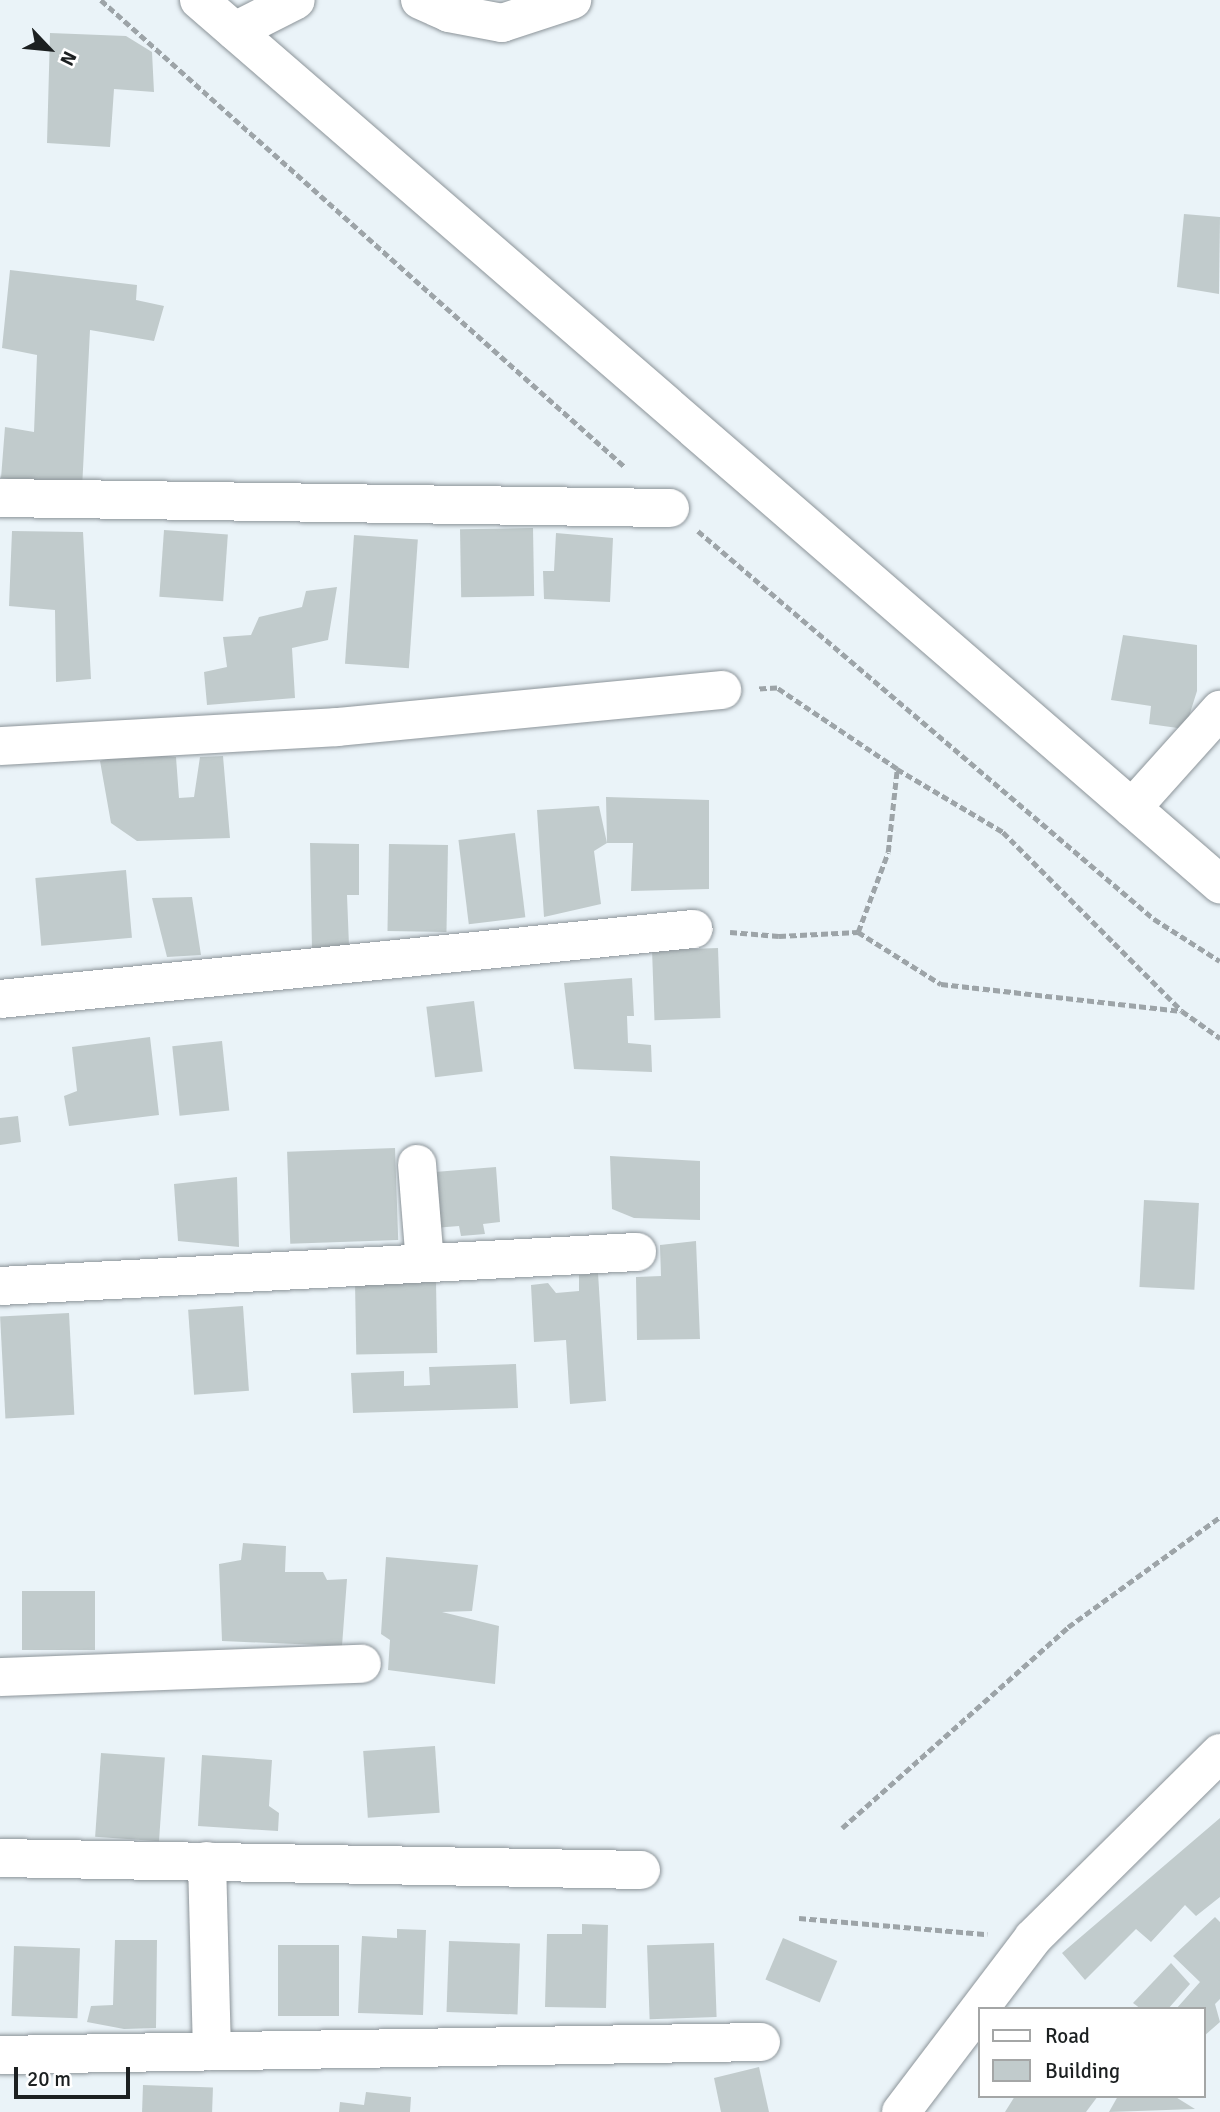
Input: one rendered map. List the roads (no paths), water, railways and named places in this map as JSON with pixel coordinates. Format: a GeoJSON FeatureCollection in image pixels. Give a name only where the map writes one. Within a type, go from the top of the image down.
{"type":"FeatureCollection","features":[{"type":"Feature","properties":{"kind":"street"},"geometry":{"type":"LineString","coordinates":[[199,0],[1220,884]]}},
{"type":"Feature","properties":{"kind":"street"},"geometry":{"type":"LineString","coordinates":[[235,31],[296,0]]}},
{"type":"Feature","properties":{"kind":"street"},"geometry":{"type":"LineString","coordinates":[[419,0],[449,13],[502,23],[572,0]]}},
{"type":"Feature","properties":{"kind":"street"},"geometry":{"type":"LineString","coordinates":[[0,498],[670,508]]}},
{"type":"Feature","properties":{"kind":"street"},"geometry":{"type":"LineString","coordinates":[[0,746],[337,727],[722,690]]}},
{"type":"Feature","properties":{"kind":"street"},"geometry":{"type":"LineString","coordinates":[[1132,808],[1220,709]]}},
{"type":"Feature","properties":{"kind":"street"},"geometry":{"type":"LineString","coordinates":[[0,999],[694,929]]}},
{"type":"Feature","properties":{"kind":"street"},"geometry":{"type":"LineString","coordinates":[[417,1164],[425,1263]]}},
{"type":"Feature","properties":{"kind":"street"},"geometry":{"type":"LineString","coordinates":[[0,1286],[637,1252]]}},
{"type":"Feature","properties":{"kind":"street"},"geometry":{"type":"LineString","coordinates":[[0,1677],[362,1664]]}},
{"type":"Feature","properties":{"kind":"street"},"geometry":{"type":"LineString","coordinates":[[981,2007],[1033,1938],[1220,1753]]}},
{"type":"Feature","properties":{"kind":"street"},"geometry":{"type":"LineString","coordinates":[[0,1858],[642,1870]]}},
{"type":"Feature","properties":{"kind":"street"},"geometry":{"type":"LineString","coordinates":[[207,1861],[212,2051]]}},
{"type":"Feature","properties":{"kind":"street"},"geometry":{"type":"LineString","coordinates":[[901,2112],[978,2010]]}},
{"type":"Feature","properties":{"kind":"street"},"geometry":{"type":"LineString","coordinates":[[0,2055],[761,2042]]}}]}
